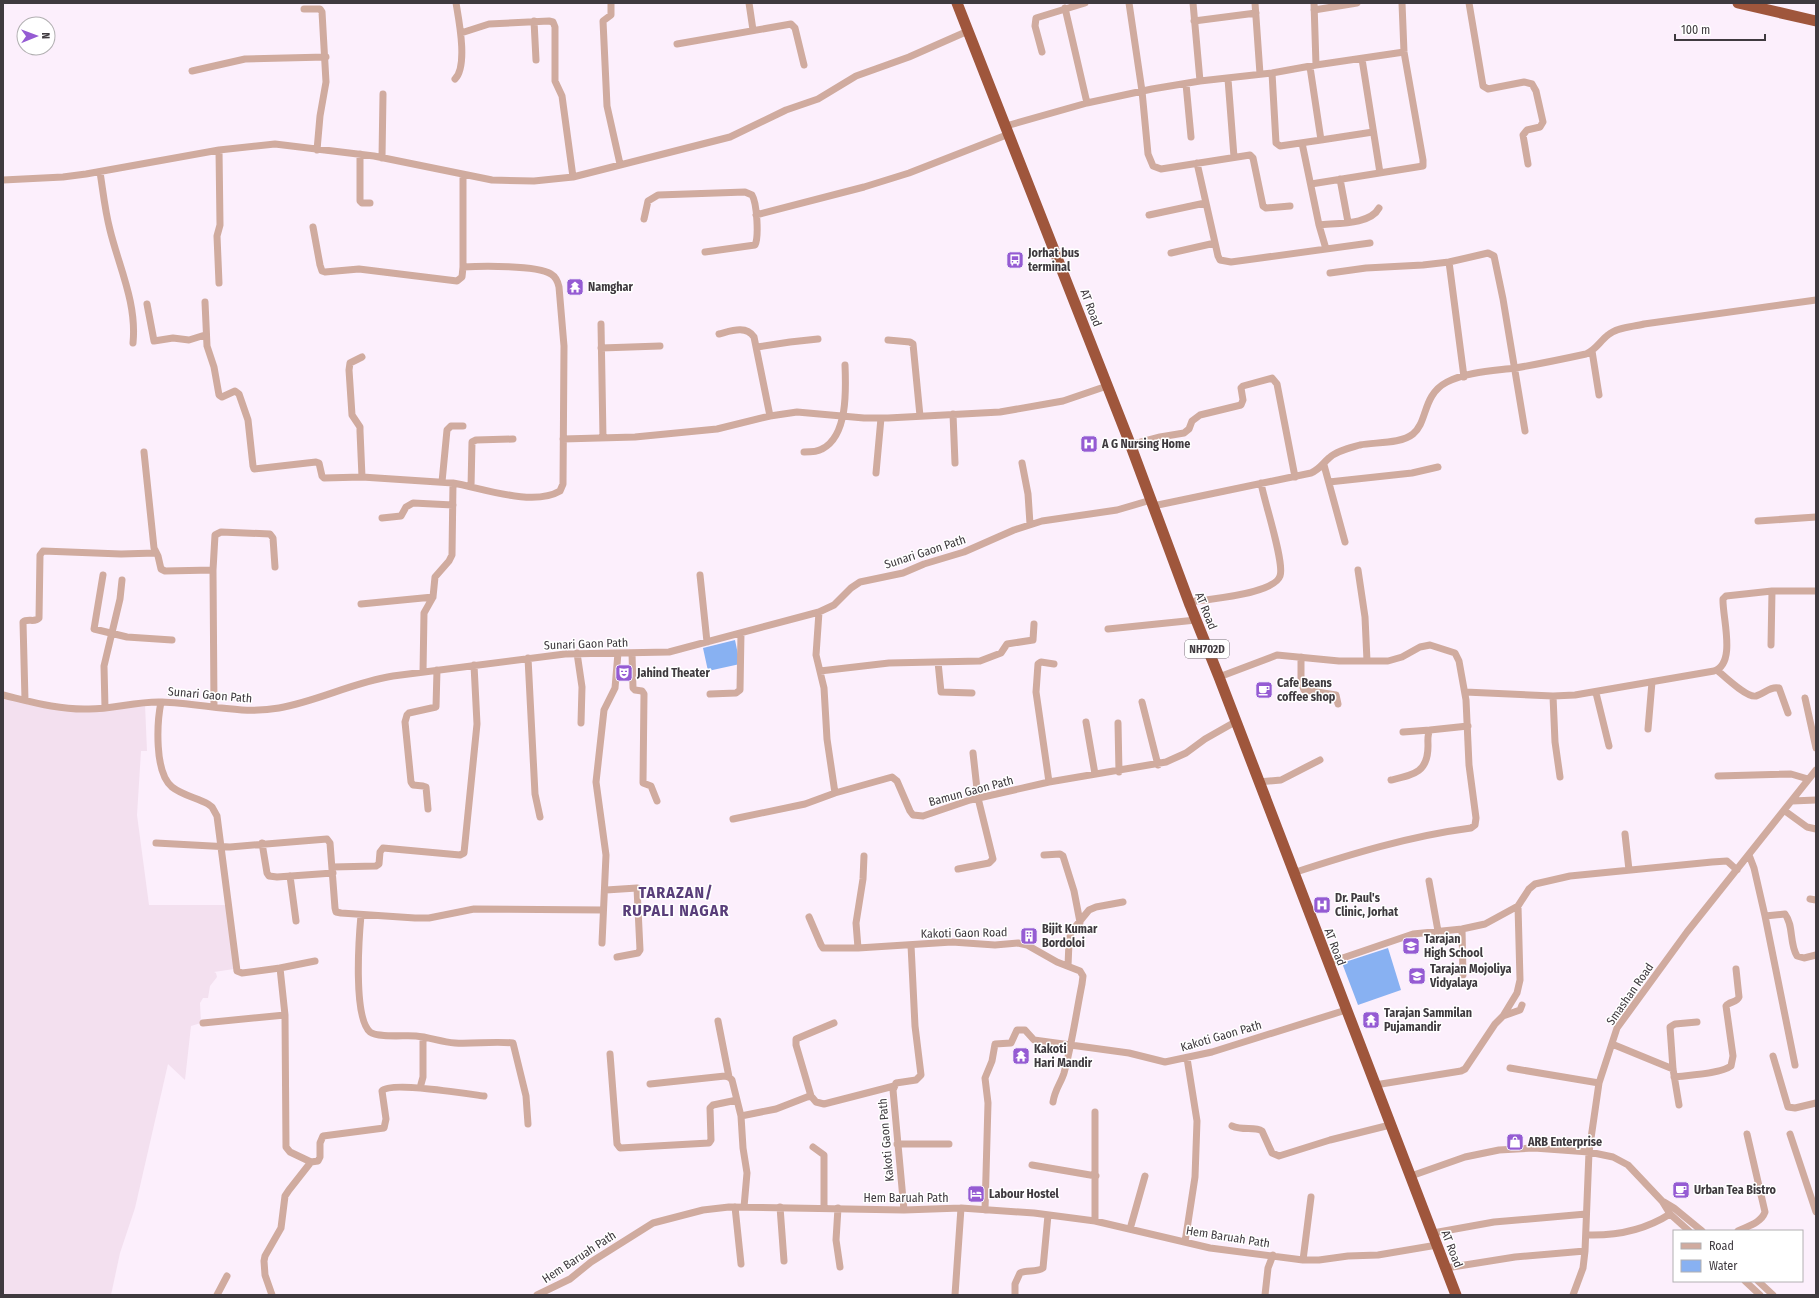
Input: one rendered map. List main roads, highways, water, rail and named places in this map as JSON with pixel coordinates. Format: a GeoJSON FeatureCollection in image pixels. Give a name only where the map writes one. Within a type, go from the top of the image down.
{"type":"FeatureCollection","features":[{"type":"Feature","properties":{"kind":"highway","name":"AT Road"},"geometry":{"type":"LineString","coordinates":[[957,3],[1008,130],[1130,445],[1188,602],[1219,677],[1456,1295]]}},
{"type":"Feature","properties":{"kind":"highway"},"geometry":{"type":"LineString","coordinates":[[1738,3],[1816,21]]}},
{"type":"Feature","properties":{"kind":"water"},"geometry":{"type":"Polygon","coordinates":[[[735,640],[740,664],[708,671],[703,648],[735,640]]]}},
{"type":"Feature","properties":{"kind":"water"},"geometry":{"type":"Polygon","coordinates":[[[1388,948],[1401,990],[1358,1005],[1342,963],[1388,948]]]}},
{"type":"Feature","properties":{"kind":"place","name":"Jorhat bus terminal"},"geometry":{"type":"Point","coordinates":[1015,260]}},
{"type":"Feature","properties":{"kind":"place","name":"Namghar"},"geometry":{"type":"Point","coordinates":[575,287]}},
{"type":"Feature","properties":{"kind":"place","name":"A G Nursing Home"},"geometry":{"type":"Point","coordinates":[1089,444]}},
{"type":"Feature","properties":{"kind":"place","name":"Jahind Theater"},"geometry":{"type":"Point","coordinates":[624,673]}},
{"type":"Feature","properties":{"kind":"place","name":"Cafe Beans coffee shop"},"geometry":{"type":"Point","coordinates":[1264,690]}},
{"type":"Feature","properties":{"kind":"place","name":"Dr. Paul's Clinic, Jorhat"},"geometry":{"type":"Point","coordinates":[1322,905]}},
{"type":"Feature","properties":{"kind":"place","name":"Bijit Kumar Bordoloi"},"geometry":{"type":"Point","coordinates":[1029,936]}},
{"type":"Feature","properties":{"kind":"place","name":"Tarajan High School"},"geometry":{"type":"Point","coordinates":[1411,946]}},
{"type":"Feature","properties":{"kind":"place","name":"Tarajan Mojoliya Vidyalaya"},"geometry":{"type":"Point","coordinates":[1417,976]}},
{"type":"Feature","properties":{"kind":"place","name":"Tarajan Sammilan Pujamandir"},"geometry":{"type":"Point","coordinates":[1371,1020]}},
{"type":"Feature","properties":{"kind":"place","name":"Kakoti Hari Mandir"},"geometry":{"type":"Point","coordinates":[1021,1056]}},
{"type":"Feature","properties":{"kind":"place","name":"ARB Enterprise"},"geometry":{"type":"Point","coordinates":[1515,1142]}},
{"type":"Feature","properties":{"kind":"place","name":"Urban Tea Bistro"},"geometry":{"type":"Point","coordinates":[1681,1190]}},
{"type":"Feature","properties":{"kind":"place","name":"Labour Hostel"},"geometry":{"type":"Point","coordinates":[976,1194]}},
{"type":"Feature","properties":{"kind":"district","name":"TARAZAN/ RUPALI NAGAR"},"geometry":{"type":"Point","coordinates":[676,901]}}]}
